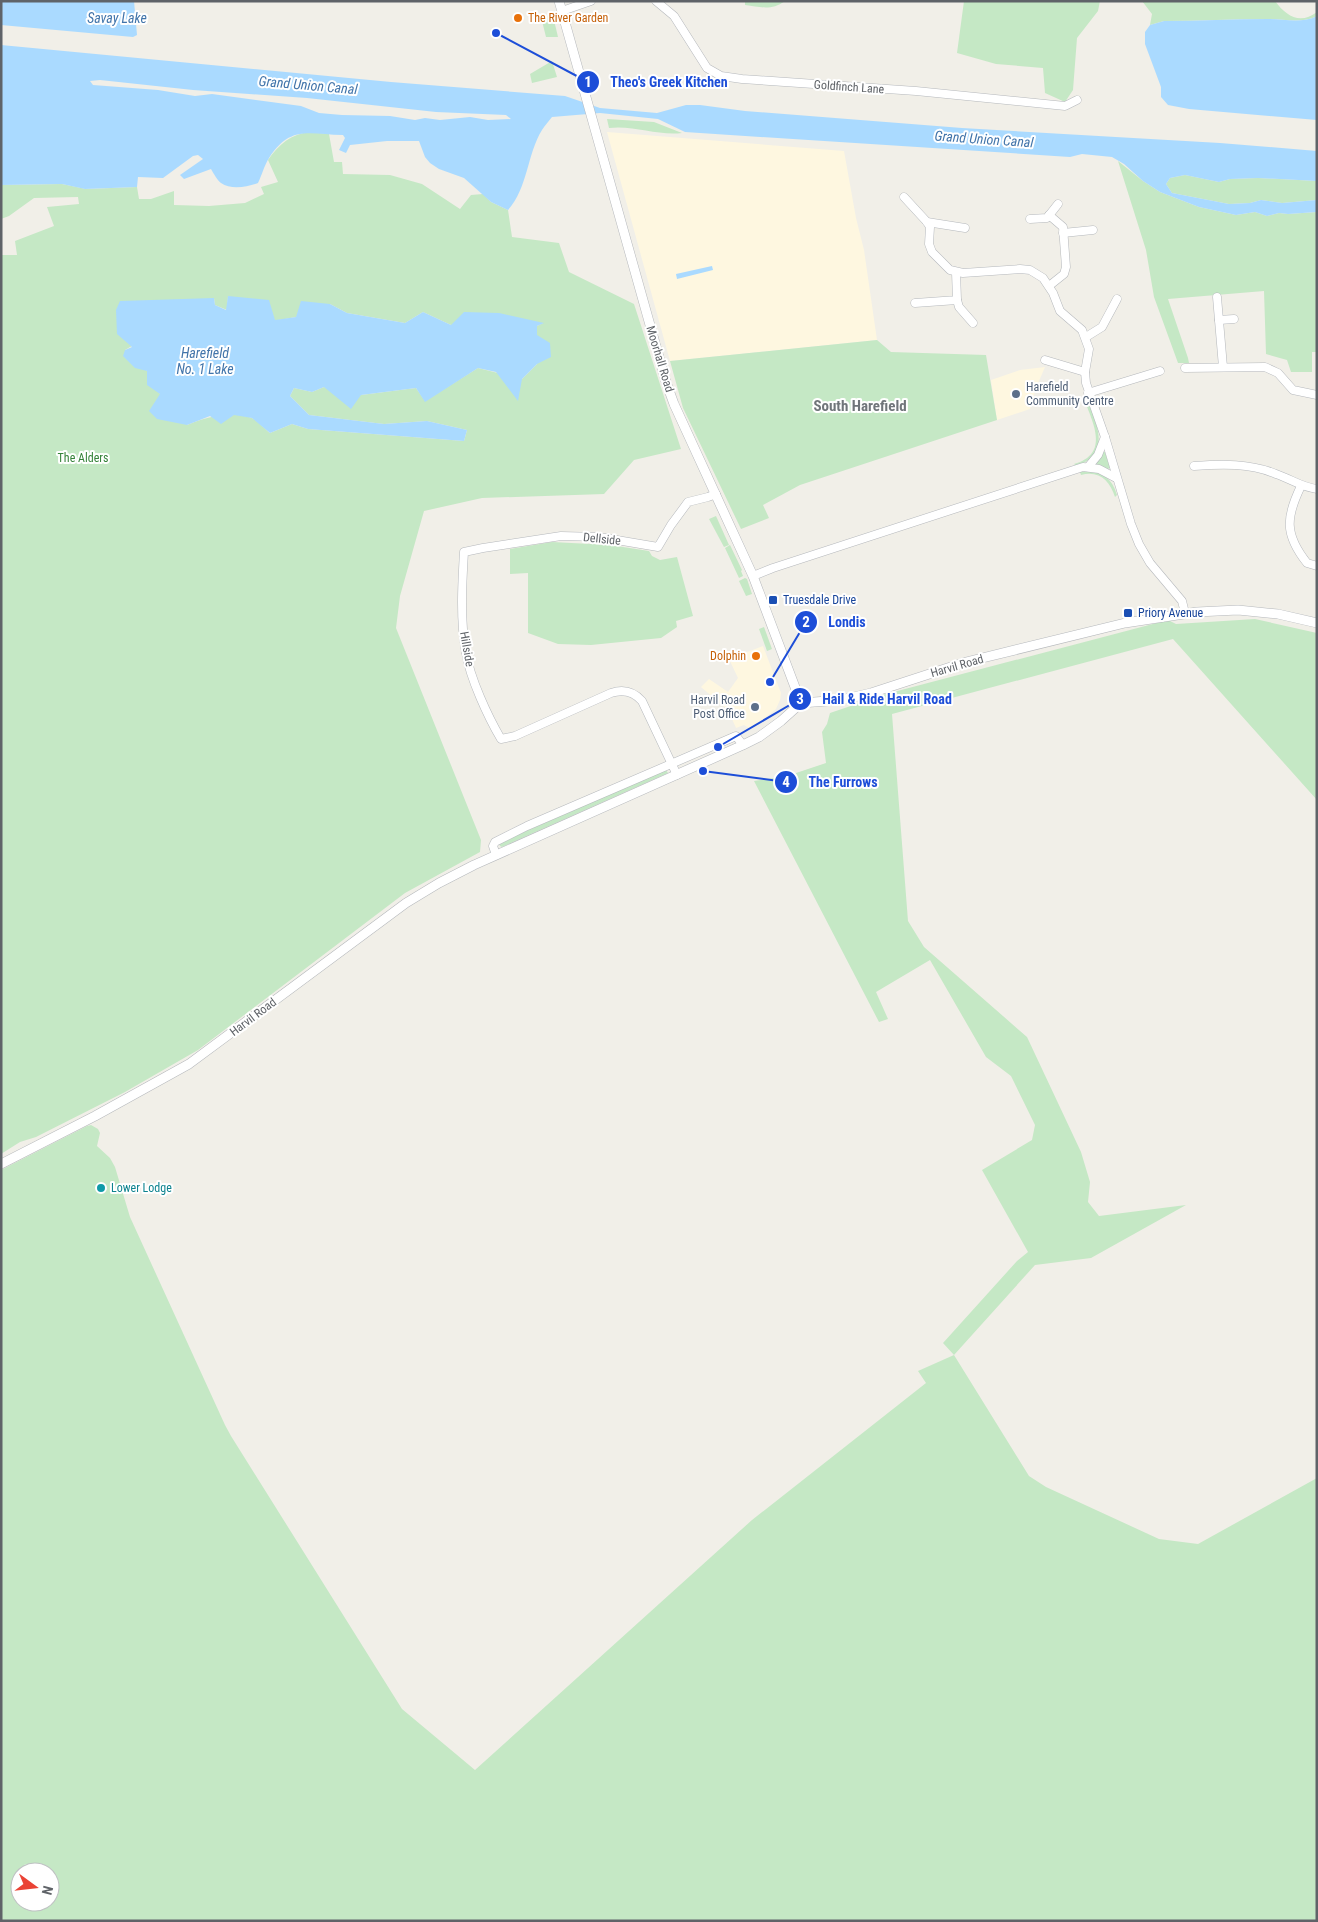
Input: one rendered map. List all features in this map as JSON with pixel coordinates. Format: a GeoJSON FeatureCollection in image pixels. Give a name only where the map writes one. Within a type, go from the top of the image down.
{"type":"FeatureCollection","features":[{"type":"Feature","properties":{"kind":"street","name":"Moorhall Road"},"geometry":{"type":"LineString","coordinates":[[560,1],[594,130],[666,382],[674,404],[753,576],[801,703]]}},
{"type":"Feature","properties":{"kind":"street"},"geometry":{"type":"LineString","coordinates":[[562,11],[591,1]]}},
{"type":"Feature","properties":{"kind":"street","name":"Goldfinch Lane"},"geometry":{"type":"LineString","coordinates":[[656,1],[674,16],[707,68],[721,76],[1065,106],[1077,100]]}},
{"type":"Feature","properties":{"kind":"street"},"geometry":{"type":"LineString","coordinates":[[904,197],[930,227],[929,244],[932,252],[944,266],[956,272],[1030,270],[1037,273],[1049,286],[1060,311],[1076,323],[1086,337],[1089,348],[1085,372],[1088,393],[1105,437],[1131,524],[1139,544],[1153,566],[1182,601],[1185,613]]}},
{"type":"Feature","properties":{"kind":"street"},"geometry":{"type":"LineString","coordinates":[[1030,219],[1047,218],[1058,204]]}},
{"type":"Feature","properties":{"kind":"street"},"geometry":{"type":"LineString","coordinates":[[1049,215],[1061,224],[1066,267],[1064,274],[1049,286]]}},
{"type":"Feature","properties":{"kind":"street"},"geometry":{"type":"LineString","coordinates":[[927,222],[965,228]]}},
{"type":"Feature","properties":{"kind":"street"},"geometry":{"type":"LineString","coordinates":[[1063,232],[1093,230]]}},
{"type":"Feature","properties":{"kind":"street"},"geometry":{"type":"LineString","coordinates":[[956,272],[959,307],[973,323]]}},
{"type":"Feature","properties":{"kind":"street"},"geometry":{"type":"LineString","coordinates":[[1217,297],[1223,367]]}},
{"type":"Feature","properties":{"kind":"street"},"geometry":{"type":"LineString","coordinates":[[915,303],[957,300]]}},
{"type":"Feature","properties":{"kind":"street"},"geometry":{"type":"LineString","coordinates":[[1086,337],[1102,328],[1117,300]]}},
{"type":"Feature","properties":{"kind":"street"},"geometry":{"type":"LineString","coordinates":[[1219,320],[1234,319]]}},
{"type":"Feature","properties":{"kind":"street"},"geometry":{"type":"LineString","coordinates":[[1045,360],[1085,372]]}},
{"type":"Feature","properties":{"kind":"street"},"geometry":{"type":"LineString","coordinates":[[1185,368],[1265,367],[1278,373],[1293,390],[1317,395]]}},
{"type":"Feature","properties":{"kind":"street"},"geometry":{"type":"LineString","coordinates":[[1088,393],[1160,371]]}},
{"type":"Feature","properties":{"kind":"street"},"geometry":{"type":"LineString","coordinates":[[1088,467],[1098,455],[1105,437]]}},
{"type":"Feature","properties":{"kind":"street"},"geometry":{"type":"LineString","coordinates":[[1194,466],[1229,464],[1256,468],[1277,474],[1302,486],[1317,489]]}},
{"type":"Feature","properties":{"kind":"street"},"geometry":{"type":"LineString","coordinates":[[753,576],[1088,467],[1099,469],[1116,478]]}},
{"type":"Feature","properties":{"kind":"street"},"geometry":{"type":"LineString","coordinates":[[1302,486],[1290,514],[1291,534],[1307,562],[1317,566]]}},
{"type":"Feature","properties":{"kind":"street","name":"Dellside"},"geometry":{"type":"LineString","coordinates":[[464,552],[561,536],[598,537],[658,547],[680,511],[688,502],[716,494]]}},
{"type":"Feature","properties":{"kind":"street","name":"Hillside"},"geometry":{"type":"LineString","coordinates":[[464,552],[463,633],[466,655],[488,714],[501,739],[516,736],[611,693],[624,691],[634,694],[642,701],[671,764]]}},
{"type":"Feature","properties":{"kind":"street","name":"Harvil Road"},"geometry":{"type":"LineString","coordinates":[[1,1164],[95,1116],[189,1064],[406,904],[439,882],[743,745],[781,722],[801,703],[841,700],[871,693],[968,662],[1125,623],[1185,613],[1212,610],[1258,611],[1317,624]]}},
{"type":"Feature","properties":{"kind":"street"},"geometry":{"type":"LineString","coordinates":[[496,855],[493,846],[498,839],[736,736],[743,745]]}},
{"type":"Feature","properties":{"kind":"street"},"geometry":{"type":"LineString","coordinates":[[671,764],[677,775]]}},
{"type":"Feature","properties":{"kind":"shaded area"},"geometry":{"type":"Polygon","coordinates":[[[607,132],[844,151],[856,218],[864,250],[877,340],[670,361],[607,132]]]}},
{"type":"Feature","properties":{"kind":"shaded area"},"geometry":{"type":"Polygon","coordinates":[[[1045,367],[1030,409],[997,420],[991,380],[1020,370],[1045,367]]]}},
{"type":"Feature","properties":{"kind":"shaded area"},"geometry":{"type":"Polygon","coordinates":[[[763,646],[781,693],[780,700],[776,709],[751,729],[744,725],[736,728],[728,710],[701,687],[709,679],[728,692],[738,678],[729,659],[763,646]]]}},
{"type":"Feature","properties":{"kind":"green space"},"geometry":{"type":"Polygon","coordinates":[[[745,1],[785,1],[766,8],[745,5],[745,1]]]}},
{"type":"Feature","properties":{"kind":"green space"},"geometry":{"type":"Polygon","coordinates":[[[964,1],[1100,1],[1098,11],[1077,38],[1073,90],[1065,102],[1045,93],[1043,68],[996,64],[957,53],[964,1]]]}},
{"type":"Feature","properties":{"kind":"green space"},"geometry":{"type":"Polygon","coordinates":[[[1142,1],[1275,1],[1284,11],[1294,17],[1305,18],[1317,12],[1317,16],[1305,20],[1164,21],[1150,25],[1152,14],[1142,1]]]}},
{"type":"Feature","properties":{"kind":"green space"},"geometry":{"type":"Polygon","coordinates":[[[553,16],[558,37],[546,37],[541,17],[553,16]]]}},
{"type":"Feature","properties":{"kind":"green space"},"geometry":{"type":"Polygon","coordinates":[[[552,61],[557,77],[532,83],[530,74],[552,61]]]}},
{"type":"Feature","properties":{"kind":"green space"},"geometry":{"type":"Polygon","coordinates":[[[607,119],[654,122],[682,133],[673,134],[618,127],[609,128],[607,119]]]}},
{"type":"Feature","properties":{"kind":"green space","name":"The Alders"},"geometry":{"type":"Polygon","coordinates":[[[303,133],[329,134],[334,162],[342,162],[343,174],[390,175],[422,184],[460,209],[471,195],[483,194],[491,202],[508,210],[512,237],[559,243],[569,272],[634,304],[681,449],[634,460],[604,494],[482,498],[424,511],[400,596],[396,628],[481,840],[480,852],[405,893],[198,1050],[125,1092],[36,1137],[20,1142],[1,1154],[1,255],[17,255],[15,241],[54,226],[47,207],[79,204],[78,197],[34,198],[9,216],[1,219],[1,185],[62,184],[86,189],[137,187],[139,199],[151,199],[174,191],[174,205],[209,206],[245,203],[264,194],[261,187],[278,182],[268,160],[286,141],[303,133]],[[228,296],[227,310],[215,305],[214,298],[125,350],[147,371],[160,394],[187,425],[210,417],[236,415],[252,418],[270,433],[292,424],[308,429],[464,441],[467,430],[427,421],[384,424],[309,415],[290,396],[294,388],[312,392],[324,387],[361,395],[416,388],[425,401],[478,368],[522,379],[537,364],[537,326],[543,323],[451,325],[423,312],[405,323],[347,313],[330,304],[296,317],[274,321],[228,296]]]}},
{"type":"Feature","properties":{"kind":"green space"},"geometry":{"type":"Polygon","coordinates":[[[1118,161],[1160,192],[1199,207],[1236,215],[1255,212],[1267,216],[1279,213],[1317,212],[1317,352],[1312,352],[1312,372],[1291,372],[1287,360],[1266,354],[1264,291],[1168,299],[1189,363],[1178,363],[1154,297],[1146,250],[1118,161]]]}},
{"type":"Feature","properties":{"kind":"green space"},"geometry":{"type":"Polygon","coordinates":[[[1185,175],[1219,182],[1230,179],[1258,178],[1317,181],[1317,200],[1282,203],[1261,200],[1250,203],[1229,204],[1172,193],[1166,184],[1170,178],[1185,175]]]}},
{"type":"Feature","properties":{"kind":"green space"},"geometry":{"type":"Polygon","coordinates":[[[877,340],[891,352],[986,355],[997,420],[800,485],[763,505],[769,518],[741,529],[683,408],[670,361],[877,340]]]}},
{"type":"Feature","properties":{"kind":"green space"},"geometry":{"type":"Polygon","coordinates":[[[1084,399],[1087,399],[1095,419],[1099,438],[1094,454],[1087,461],[1076,466],[1074,464],[1092,453],[1096,437],[1084,399]]]}},
{"type":"Feature","properties":{"kind":"green space"},"geometry":{"type":"Polygon","coordinates":[[[1103,452],[1105,452],[1110,468],[1108,469],[1096,464],[1103,452]]]}},
{"type":"Feature","properties":{"kind":"green space"},"geometry":{"type":"Polygon","coordinates":[[[1080,472],[1096,472],[1106,477],[1117,495],[1115,497],[1110,486],[1103,478],[1093,474],[1081,475],[1080,472]]]}},
{"type":"Feature","properties":{"kind":"green space"},"geometry":{"type":"Polygon","coordinates":[[[716,516],[729,545],[724,547],[709,519],[716,516]]]}},
{"type":"Feature","properties":{"kind":"green space"},"geometry":{"type":"Polygon","coordinates":[[[552,542],[610,545],[649,551],[652,556],[660,560],[677,557],[693,616],[676,621],[677,627],[661,638],[591,645],[558,644],[528,633],[528,573],[510,574],[510,549],[552,542]]]}},
{"type":"Feature","properties":{"kind":"green space"},"geometry":{"type":"Polygon","coordinates":[[[730,545],[742,570],[743,576],[739,578],[725,548],[730,545]]]}},
{"type":"Feature","properties":{"kind":"green space"},"geometry":{"type":"Polygon","coordinates":[[[745,578],[752,594],[746,596],[739,581],[745,578]]]}},
{"type":"Feature","properties":{"kind":"green space"},"geometry":{"type":"Polygon","coordinates":[[[1255,619],[1317,633],[1317,800],[1173,639],[892,714],[908,921],[924,947],[1027,1037],[1081,1152],[1090,1182],[1088,1202],[1099,1216],[1186,1205],[1091,1258],[1035,1265],[954,1355],[943,1343],[1017,1261],[1028,1252],[982,1170],[1032,1140],[1035,1125],[1011,1076],[986,1057],[930,960],[876,992],[888,1019],[879,1022],[754,781],[787,776],[826,763],[822,732],[827,724],[830,713],[886,694],[1168,620],[1176,624],[1255,619]]]}},
{"type":"Feature","properties":{"kind":"green space"},"geometry":{"type":"Polygon","coordinates":[[[764,627],[772,649],[767,651],[759,629],[764,627]]]}},
{"type":"Feature","properties":{"kind":"green space"},"geometry":{"type":"Polygon","coordinates":[[[666,770],[668,773],[502,847],[499,844],[508,839],[666,770]]]}},
{"type":"Feature","properties":{"kind":"green space"},"geometry":{"type":"Polygon","coordinates":[[[91,1125],[98,1129],[100,1133],[97,1146],[110,1158],[115,1167],[130,1217],[231,1436],[402,1709],[475,1770],[752,1520],[926,1383],[918,1371],[954,1355],[1029,1476],[1046,1487],[1159,1539],[1198,1544],[1317,1478],[1317,1921],[1,1921],[1,1170],[87,1126],[91,1125]]]}},
{"type":"Feature","properties":{"kind":"water","name":"Savay Lake"},"geometry":{"type":"Polygon","coordinates":[[[1,1],[134,1],[137,35],[133,37],[1,25],[1,1]]]}},
{"type":"Feature","properties":{"kind":"water"},"geometry":{"type":"Polygon","coordinates":[[[1317,16],[1317,120],[1189,109],[1168,105],[1161,97],[1161,87],[1145,44],[1145,32],[1150,25],[1164,21],[1305,20],[1317,16]]]}},
{"type":"Feature","properties":{"kind":"water","name":"Grand Union Canal"},"geometry":{"type":"Polygon","coordinates":[[[1,45],[391,82],[565,96],[600,108],[657,113],[686,105],[700,105],[745,111],[962,128],[1220,143],[1317,151],[1317,181],[1258,178],[1230,179],[1219,182],[1185,175],[1170,178],[1166,184],[1172,193],[1229,204],[1250,203],[1261,200],[1282,203],[1317,200],[1317,212],[1279,213],[1267,216],[1255,212],[1236,215],[1199,207],[1160,192],[1112,157],[1082,154],[1070,157],[685,132],[658,119],[600,113],[552,117],[537,139],[520,192],[508,210],[491,202],[464,178],[439,169],[430,163],[425,157],[419,141],[387,141],[350,145],[346,153],[339,150],[345,138],[343,135],[311,133],[293,136],[285,140],[269,158],[258,183],[244,187],[229,187],[221,183],[211,169],[184,179],[180,175],[203,159],[198,155],[193,156],[163,178],[138,177],[137,187],[85,189],[62,184],[1,185],[1,45]],[[100,80],[90,81],[93,85],[158,90],[195,96],[212,94],[301,106],[319,113],[390,116],[415,120],[470,117],[488,120],[511,119],[506,115],[436,112],[307,98],[193,90],[100,80]]]}},
{"type":"Feature","properties":{"kind":"water"},"geometry":{"type":"Polygon","coordinates":[[[712,266],[713,270],[677,279],[676,274],[712,266]]]}},
{"type":"Feature","properties":{"kind":"water","name":"Harefield No. 1 Lake"},"geometry":{"type":"Polygon","coordinates":[[[228,296],[269,300],[275,320],[296,317],[301,301],[330,304],[347,313],[405,323],[423,312],[451,325],[464,312],[499,313],[544,323],[537,326],[537,335],[550,343],[551,357],[537,364],[522,379],[518,401],[496,372],[478,368],[425,402],[416,388],[361,395],[351,409],[324,387],[312,392],[294,388],[290,396],[309,415],[384,424],[427,421],[467,430],[464,441],[308,429],[292,424],[270,433],[252,418],[234,415],[221,424],[210,416],[187,425],[157,419],[149,411],[160,394],[147,385],[147,371],[135,368],[123,356],[125,350],[132,347],[117,334],[116,310],[120,301],[214,298],[215,305],[226,310],[228,296]]]}},
{"type":"Feature","properties":{"kind":"place","name":"The River Garden"},"geometry":{"type":"Point","coordinates":[518,18]}},
{"type":"Feature","properties":{"kind":"place","name":"Theo's Greek Kitchen"},"geometry":{"type":"Point","coordinates":[496,33]}},
{"type":"Feature","properties":{"kind":"place","name":"Harefield Community Centre"},"geometry":{"type":"Point","coordinates":[1016,394]}},
{"type":"Feature","properties":{"kind":"place","name":"Truesdale Drive"},"geometry":{"type":"Point","coordinates":[773,600]}},
{"type":"Feature","properties":{"kind":"place","name":"Priory Avenue"},"geometry":{"type":"Point","coordinates":[1128,613]}},
{"type":"Feature","properties":{"kind":"place","name":"Dolphin"},"geometry":{"type":"Point","coordinates":[756,656]}},
{"type":"Feature","properties":{"kind":"place","name":"Londis"},"geometry":{"type":"Point","coordinates":[770,682]}},
{"type":"Feature","properties":{"kind":"place","name":"Harvil Road Post Office"},"geometry":{"type":"Point","coordinates":[755,707]}},
{"type":"Feature","properties":{"kind":"place","name":"Hail & Ride Harvil Road"},"geometry":{"type":"Point","coordinates":[718,747]}},
{"type":"Feature","properties":{"kind":"place","name":"The Furrows"},"geometry":{"type":"Point","coordinates":[703,771]}},
{"type":"Feature","properties":{"kind":"place","name":"Lower Lodge"},"geometry":{"type":"Point","coordinates":[101,1188]}},
{"type":"Feature","properties":{"kind":"district","name":"South Harefield"},"geometry":{"type":"Point","coordinates":[860,406]}}]}
